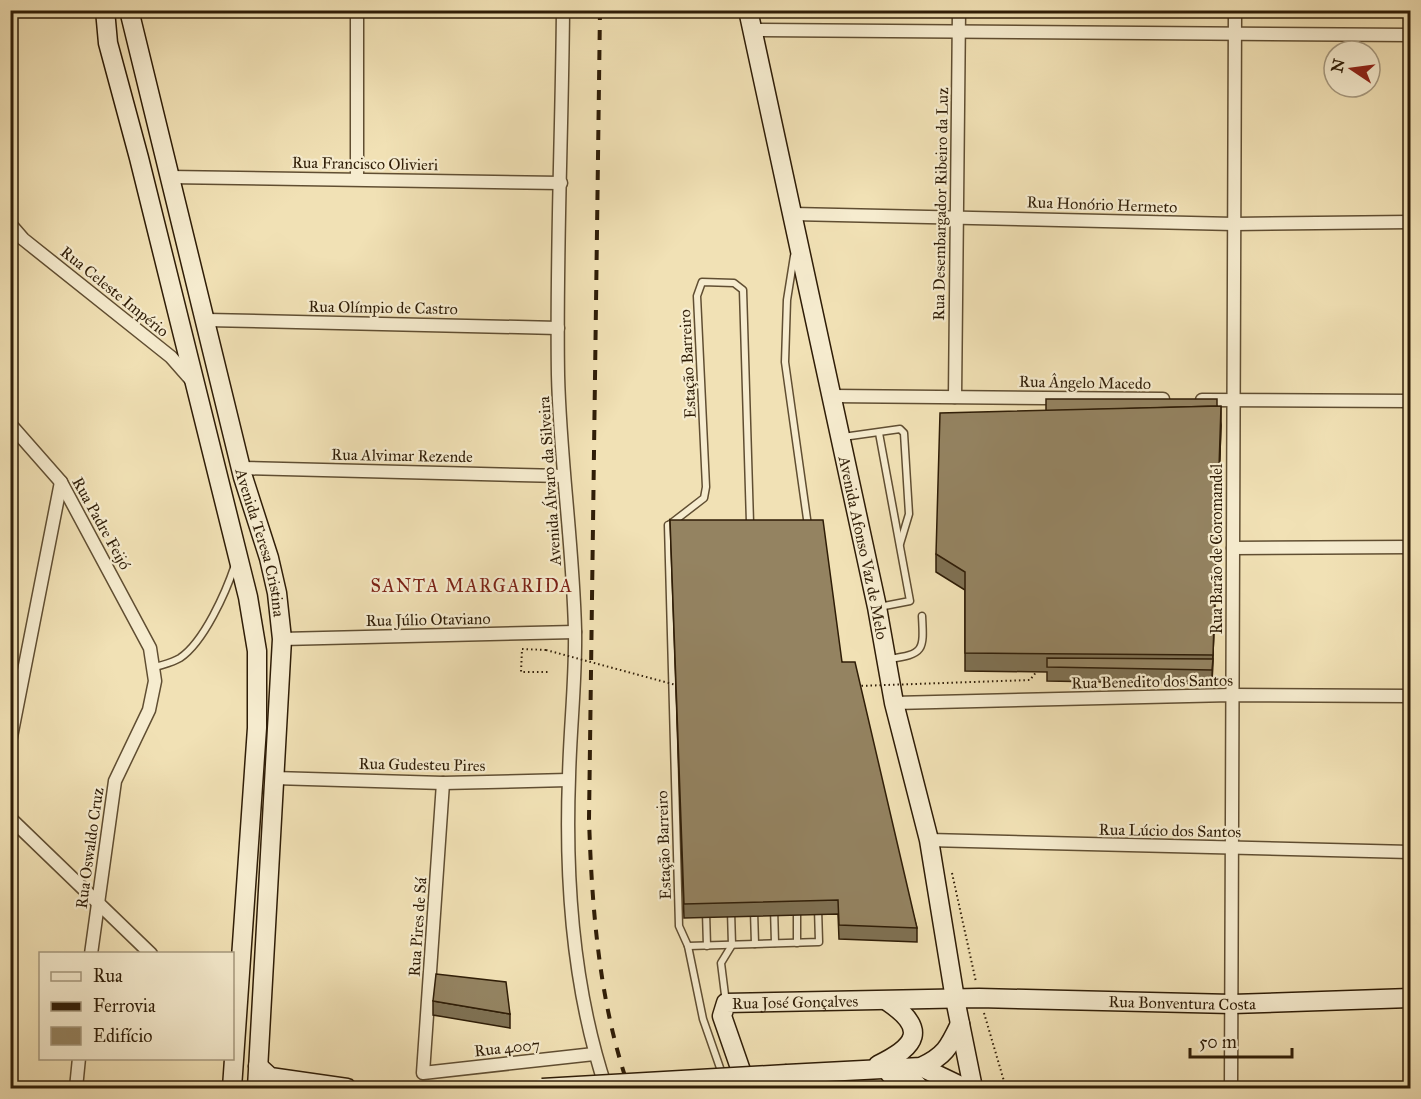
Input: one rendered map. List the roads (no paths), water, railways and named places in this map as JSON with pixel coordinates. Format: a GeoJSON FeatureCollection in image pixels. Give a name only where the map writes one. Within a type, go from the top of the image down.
{"type":"FeatureCollection","features":[{"type":"Feature","properties":{"kind":"main road","name":"Avenida Teresa Cristina"},"geometry":{"type":"LineString","coordinates":[[105,10],[108,43],[248,597],[257,662],[256,728],[235,1030]]}},
{"type":"Feature","properties":{"kind":"main road","name":"Avenida Teresa Cristina"},"geometry":{"type":"LineString","coordinates":[[129,10],[169,177],[207,320],[241,468],[278,593],[282,639],[257,1089]]}},
{"type":"Feature","properties":{"kind":"main road","name":"Avenida Afonso Vaz de Melo"},"geometry":{"type":"LineString","coordinates":[[748,10],[794,214],[877,607],[894,703],[929,840],[955,999],[973,1089]]}},
{"type":"Feature","properties":{"kind":"main road","name":"Rua Bonventura Costa"},"geometry":{"type":"LineString","coordinates":[[955,999],[1232,1004],[1410,998]]}},
{"type":"Feature","properties":{"kind":"main road","name":"Rua José Gonçalves"},"geometry":{"type":"LineString","coordinates":[[747,1089],[722,1016],[726,1003],[955,999]]}},
{"type":"Feature","properties":{"kind":"main road"},"geometry":{"type":"LineString","coordinates":[[871,1068],[903,1053],[912,1040],[911,1024],[904,1012],[886,1001]]}},
{"type":"Feature","properties":{"kind":"main road"},"geometry":{"type":"LineString","coordinates":[[542,1089],[871,1068],[921,1067],[939,1059],[948,1050],[960,1024]]}},
{"type":"Feature","properties":{"kind":"main road"},"geometry":{"type":"LineString","coordinates":[[235,1030],[245,1046],[247,1089]]}},
{"type":"Feature","properties":{"kind":"main road","name":"Avenida Teresa Cristina"},"geometry":{"type":"LineString","coordinates":[[232,1089],[233,1060]]}},
{"type":"Feature","properties":{"kind":"main road"},"geometry":{"type":"LineString","coordinates":[[258,1066],[270,1077],[347,1089]]}},
{"type":"Feature","properties":{"kind":"main road"},"geometry":{"type":"LineString","coordinates":[[921,1067],[965,1089]]}},
{"type":"Feature","properties":{"kind":"main road"},"geometry":{"type":"LineString","coordinates":[[871,1068],[911,1079],[920,1089]]}},
{"type":"Feature","properties":{"kind":"street"},"geometry":{"type":"LineString","coordinates":[[357,10],[357,179]]}},
{"type":"Feature","properties":{"kind":"street","name":"Avenida Álvaro da Silveira"},"geometry":{"type":"LineString","coordinates":[[563,10],[558,328],[562,476],[575,632],[568,780],[570,903],[578,976],[594,1054],[606,1089]]}},
{"type":"Feature","properties":{"kind":"street","name":"Rua Desembargador Ribeiro da Luz"},"geometry":{"type":"LineString","coordinates":[[955,397],[958,10]]}},
{"type":"Feature","properties":{"kind":"street","name":"Rua Barão de Coromandel"},"geometry":{"type":"LineString","coordinates":[[1231,1089],[1235,10]]}},
{"type":"Feature","properties":{"kind":"street"},"geometry":{"type":"LineString","coordinates":[[753,30],[1410,35]]}},
{"type":"Feature","properties":{"kind":"street","name":"Rua Francisco Olivieri"},"geometry":{"type":"LineString","coordinates":[[169,177],[561,183]]}},
{"type":"Feature","properties":{"kind":"street","name":"Rua Honório Hermeto"},"geometry":{"type":"LineString","coordinates":[[794,214],[1234,224],[1410,222]]}},
{"type":"Feature","properties":{"kind":"street","name":"Rua Celeste Império"},"geometry":{"type":"LineString","coordinates":[[10,225],[24,239],[171,357],[196,386]]}},
{"type":"Feature","properties":{"kind":"street","name":"Rua Olímpio de Castro"},"geometry":{"type":"LineString","coordinates":[[207,320],[558,328]]}},
{"type":"Feature","properties":{"kind":"street","name":"Rua Ângelo Macedo"},"geometry":{"type":"LineString","coordinates":[[832,396],[1410,401]]}},
{"type":"Feature","properties":{"kind":"street","name":"Rua Padre Feijó"},"geometry":{"type":"LineString","coordinates":[[10,424],[61,482],[150,648]]}},
{"type":"Feature","properties":{"kind":"street","name":"Rua Alvimar Rezende"},"geometry":{"type":"LineString","coordinates":[[241,468],[562,476]]}},
{"type":"Feature","properties":{"kind":"street"},"geometry":{"type":"LineString","coordinates":[[10,742],[61,482]]}},
{"type":"Feature","properties":{"kind":"street"},"geometry":{"type":"LineString","coordinates":[[1233,548],[1410,548]]}},
{"type":"Feature","properties":{"kind":"street","name":"Rua Júlio Otaviano"},"geometry":{"type":"LineString","coordinates":[[282,639],[575,632]]}},
{"type":"Feature","properties":{"kind":"street","name":"Rua Oswaldo Cruz"},"geometry":{"type":"LineString","coordinates":[[91,952],[115,782],[149,710],[155,681],[150,648]]}},
{"type":"Feature","properties":{"kind":"street","name":"Rua Benedito dos Santos"},"geometry":{"type":"LineString","coordinates":[[894,703],[1232,695],[1410,696]]}},
{"type":"Feature","properties":{"kind":"street","name":"Rua Gudesteu Pires"},"geometry":{"type":"LineString","coordinates":[[274,778],[443,783],[568,780]]}},
{"type":"Feature","properties":{"kind":"street","name":"Rua Pires de Sá"},"geometry":{"type":"LineString","coordinates":[[423,1072],[443,783]]}},
{"type":"Feature","properties":{"kind":"street"},"geometry":{"type":"LineString","coordinates":[[10,819],[149,952]]}},
{"type":"Feature","properties":{"kind":"street","name":"Rua Lúcio dos Santos"},"geometry":{"type":"LineString","coordinates":[[929,840],[1410,852]]}},
{"type":"Feature","properties":{"kind":"street","name":"Rua 4007"},"geometry":{"type":"LineString","coordinates":[[423,1072],[594,1054]]}},
{"type":"Feature","properties":{"kind":"street"},"geometry":{"type":"LineString","coordinates":[[76,1089],[79,1060]]}},
{"type":"Feature","properties":{"kind":"lane"},"geometry":{"type":"LineString","coordinates":[[798,235],[787,300],[786,362],[808,533]]}},
{"type":"Feature","properties":{"kind":"lane","name":"Estação Barreiro"},"geometry":{"type":"LineString","coordinates":[[727,1089],[703,1019],[688,946],[679,927],[668,525],[704,498],[706,487],[697,296],[702,282],[734,283],[743,290],[751,523]]}},
{"type":"Feature","properties":{"kind":"lane"},"geometry":{"type":"LineString","coordinates":[[840,438],[900,429],[904,433],[909,514],[900,545]]}},
{"type":"Feature","properties":{"kind":"lane"},"geometry":{"type":"LineString","coordinates":[[877,607],[906,604],[910,601],[879,433]]}},
{"type":"Feature","properties":{"kind":"lane"},"geometry":{"type":"LineString","coordinates":[[799,522],[808,521]]}},
{"type":"Feature","properties":{"kind":"lane"},"geometry":{"type":"LineString","coordinates":[[668,525],[686,525]]}},
{"type":"Feature","properties":{"kind":"lane"},"geometry":{"type":"LineString","coordinates":[[153,668],[180,658],[197,642],[222,596],[237,556]]}},
{"type":"Feature","properties":{"kind":"lane"},"geometry":{"type":"LineString","coordinates":[[885,659],[914,655],[920,648],[924,637],[922,616]]}},
{"type":"Feature","properties":{"kind":"lane"},"geometry":{"type":"LineString","coordinates":[[774,895],[775,943]]}},
{"type":"Feature","properties":{"kind":"lane"},"geometry":{"type":"LineString","coordinates":[[796,896],[797,943]]}},
{"type":"Feature","properties":{"kind":"lane"},"geometry":{"type":"LineString","coordinates":[[688,946],[819,942],[818,896]]}},
{"type":"Feature","properties":{"kind":"lane"},"geometry":{"type":"LineString","coordinates":[[754,897],[755,944]]}},
{"type":"Feature","properties":{"kind":"lane"},"geometry":{"type":"LineString","coordinates":[[726,1003],[721,963],[732,945],[731,898]]}},
{"type":"Feature","properties":{"kind":"lane"},"geometry":{"type":"LineString","coordinates":[[706,899],[707,946]]}},
{"type":"Feature","properties":{"kind":"railway"},"geometry":{"type":"LineString","coordinates":[[600,10],[589,819],[592,887],[604,989],[629,1088]]}},
{"type":"Feature","properties":{"kind":"district","name":"SANTA MARGARIDA"},"geometry":{"type":"Point","coordinates":[472,586]}}]}
